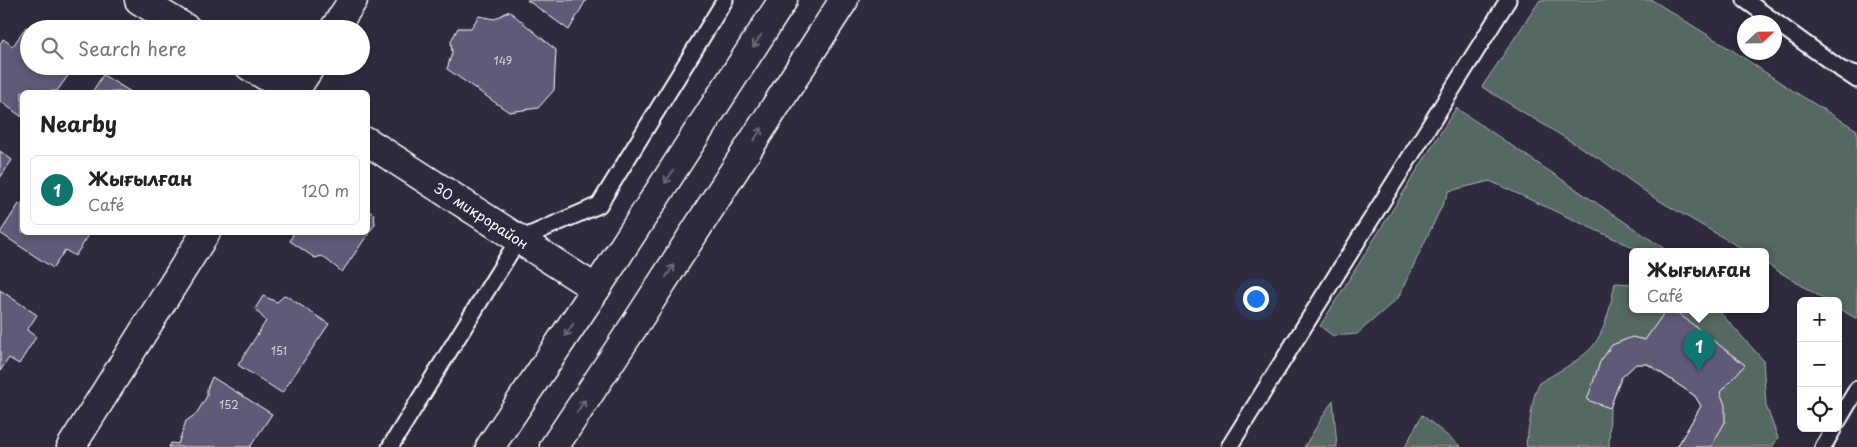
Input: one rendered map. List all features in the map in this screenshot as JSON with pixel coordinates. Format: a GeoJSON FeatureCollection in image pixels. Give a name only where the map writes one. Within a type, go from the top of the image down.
{"type":"FeatureCollection","features":[{"type":"Feature","properties":{"kind":"main road"},"geometry":{"type":"LineString","coordinates":[[139,0],[172,20]]}},
{"type":"Feature","properties":{"kind":"main road"},"geometry":{"type":"LineString","coordinates":[[340,20],[352,0]]}},
{"type":"Feature","properties":{"kind":"main road"},"geometry":{"type":"LineString","coordinates":[[490,447],[596,289],[784,0]]}},
{"type":"Feature","properties":{"kind":"main road"},"geometry":{"type":"LineString","coordinates":[[554,447],[844,0]]}},
{"type":"Feature","properties":{"kind":"main road"},"geometry":{"type":"LineString","coordinates":[[264,75],[290,90]]}},
{"type":"Feature","properties":{"kind":"main road"},"geometry":{"type":"LineString","coordinates":[[294,90],[305,75]]}},
{"type":"Feature","properties":{"kind":"main road","name":"30 микрорайон"},"geometry":{"type":"LineString","coordinates":[[370,143],[596,289]]}},
{"type":"Feature","properties":{"kind":"main road"},"geometry":{"type":"LineString","coordinates":[[71,447],[204,235]]}},
{"type":"Feature","properties":{"kind":"lane"},"geometry":{"type":"LineString","coordinates":[[390,447],[518,240],[599,205],[725,0]]}},
{"type":"Feature","properties":{"kind":"lane"},"geometry":{"type":"LineString","coordinates":[[1229,447],[1508,0]]}},
{"type":"Feature","properties":{"kind":"lane"},"geometry":{"type":"LineString","coordinates":[[1745,0],[1850,72],[1857,80]]}},
{"type":"Feature","properties":{"kind":"lane"},"geometry":{"type":"LineString","coordinates":[[1842,416],[1855,398]]}},
{"type":"Feature","properties":{"kind":"lane"},"geometry":{"type":"LineString","coordinates":[[1823,447],[1832,432]]}},
{"type":"Feature","properties":{"kind":"green space"},"geometry":{"type":"Polygon","coordinates":[[[1540,0],[1652,0],[1737,53],[1737,60],[1747,60],[1857,130],[1857,319],[1842,310],[1842,297],[1820,297],[1769,265],[1769,248],[1741,248],[1653,197],[1603,161],[1482,87],[1540,0]]]}},
{"type":"Feature","properties":{"kind":"green space"},"geometry":{"type":"Polygon","coordinates":[[[1456,108],[1663,248],[1634,248],[1490,181],[1449,191],[1398,298],[1357,334],[1333,336],[1320,326],[1456,108]]]}},
{"type":"Feature","properties":{"kind":"green space"},"geometry":{"type":"Polygon","coordinates":[[[1615,283],[1629,284],[1629,313],[1721,313],[1763,360],[1766,406],[1778,438],[1772,447],[1677,447],[1701,406],[1695,396],[1647,364],[1636,364],[1621,378],[1610,408],[1609,447],[1527,447],[1534,397],[1539,383],[1592,348],[1606,321],[1615,283]]]}},
{"type":"Feature","properties":{"kind":"green space"},"geometry":{"type":"Polygon","coordinates":[[[1333,400],[1337,447],[1304,447],[1333,400]]]}},
{"type":"Feature","properties":{"kind":"green space"},"geometry":{"type":"Polygon","coordinates":[[[1422,415],[1461,447],[1405,447],[1422,415]]]}},
{"type":"Feature","properties":{"kind":"building"},"geometry":{"type":"Polygon","coordinates":[[[527,0],[586,0],[569,30],[527,0]]]}},
{"type":"Feature","properties":{"kind":"building"},"geometry":{"type":"Polygon","coordinates":[[[509,11],[556,50],[554,90],[538,108],[509,112],[447,69],[452,53],[451,41],[458,28],[471,28],[479,16],[495,19],[509,11]]]}},
{"type":"Feature","properties":{"kind":"building"},"geometry":{"type":"Polygon","coordinates":[[[20,36],[20,75],[69,75],[58,90],[20,90],[20,116],[0,101],[0,44],[3,39],[13,46],[20,36]]]}},
{"type":"Feature","properties":{"kind":"building"},"geometry":{"type":"Polygon","coordinates":[[[103,75],[128,90],[93,90],[103,75]]]}},
{"type":"Feature","properties":{"kind":"building"},"geometry":{"type":"Polygon","coordinates":[[[0,151],[12,160],[0,178],[0,151]]]}},
{"type":"Feature","properties":{"kind":"building"},"geometry":{"type":"Polygon","coordinates":[[[19,204],[20,235],[89,235],[75,256],[65,250],[53,268],[0,233],[19,204]]]}},
{"type":"Feature","properties":{"kind":"building"},"geometry":{"type":"Polygon","coordinates":[[[370,212],[374,214],[375,224],[370,231],[370,212]]]}},
{"type":"Feature","properties":{"kind":"building"},"geometry":{"type":"Polygon","coordinates":[[[293,235],[367,235],[342,272],[322,256],[315,258],[290,241],[293,235]]]}},
{"type":"Feature","properties":{"kind":"building"},"geometry":{"type":"Polygon","coordinates":[[[0,290],[37,315],[27,330],[36,337],[19,364],[9,358],[0,371],[0,290]]]}},
{"type":"Feature","properties":{"kind":"building"},"geometry":{"type":"Polygon","coordinates":[[[285,295],[329,324],[282,393],[238,365],[266,321],[255,309],[263,296],[277,302],[285,295]]]}},
{"type":"Feature","properties":{"kind":"building"},"geometry":{"type":"Polygon","coordinates":[[[1664,313],[1678,313],[1745,365],[1720,392],[1725,405],[1725,422],[1711,447],[1677,447],[1701,406],[1695,396],[1648,364],[1636,364],[1621,378],[1610,408],[1587,400],[1600,362],[1612,345],[1632,337],[1645,340],[1664,313]]]}},
{"type":"Feature","properties":{"kind":"building"},"geometry":{"type":"Polygon","coordinates":[[[212,377],[272,414],[250,447],[169,447],[171,443],[178,444],[186,421],[196,414],[207,396],[207,389],[212,377]]]}},
{"type":"Feature","properties":{"kind":"place","name":"Жығылған"},"geometry":{"type":"Point","coordinates":[1699,371]}}]}
